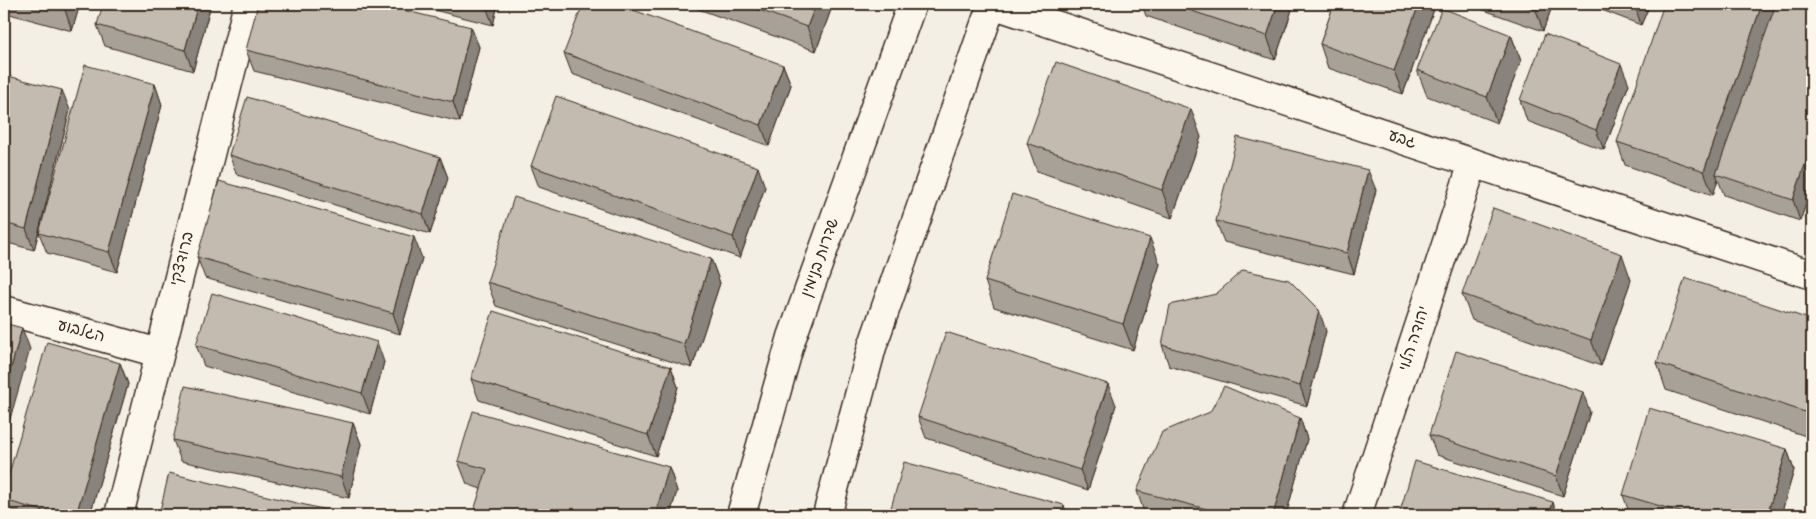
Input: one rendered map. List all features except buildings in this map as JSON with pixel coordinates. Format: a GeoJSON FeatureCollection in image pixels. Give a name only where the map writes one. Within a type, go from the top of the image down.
{"type":"FeatureCollection","features":[{"type":"Feature","properties":{"kind":"street","name":"ברודצקי"},"geometry":{"type":"LineString","coordinates":[[119,515],[248,4]]}},
{"type":"Feature","properties":{"kind":"street","name":"שדרות בנימין"},"geometry":{"type":"LineString","coordinates":[[741,515],[792,337],[912,4]]}},
{"type":"Feature","properties":{"kind":"street","name":"גבע"},"geometry":{"type":"LineString","coordinates":[[992,4],[1812,275]]}},
{"type":"Feature","properties":{"kind":"street"},"geometry":{"type":"LineString","coordinates":[[827,515],[872,348],[992,4]]}},
{"type":"Feature","properties":{"kind":"street","name":"יהודה הלוי"},"geometry":{"type":"LineString","coordinates":[[1357,515],[1473,164]]}},
{"type":"Feature","properties":{"kind":"street","name":"הגלבוע"},"geometry":{"type":"LineString","coordinates":[[4,310],[159,354]]}}]}
